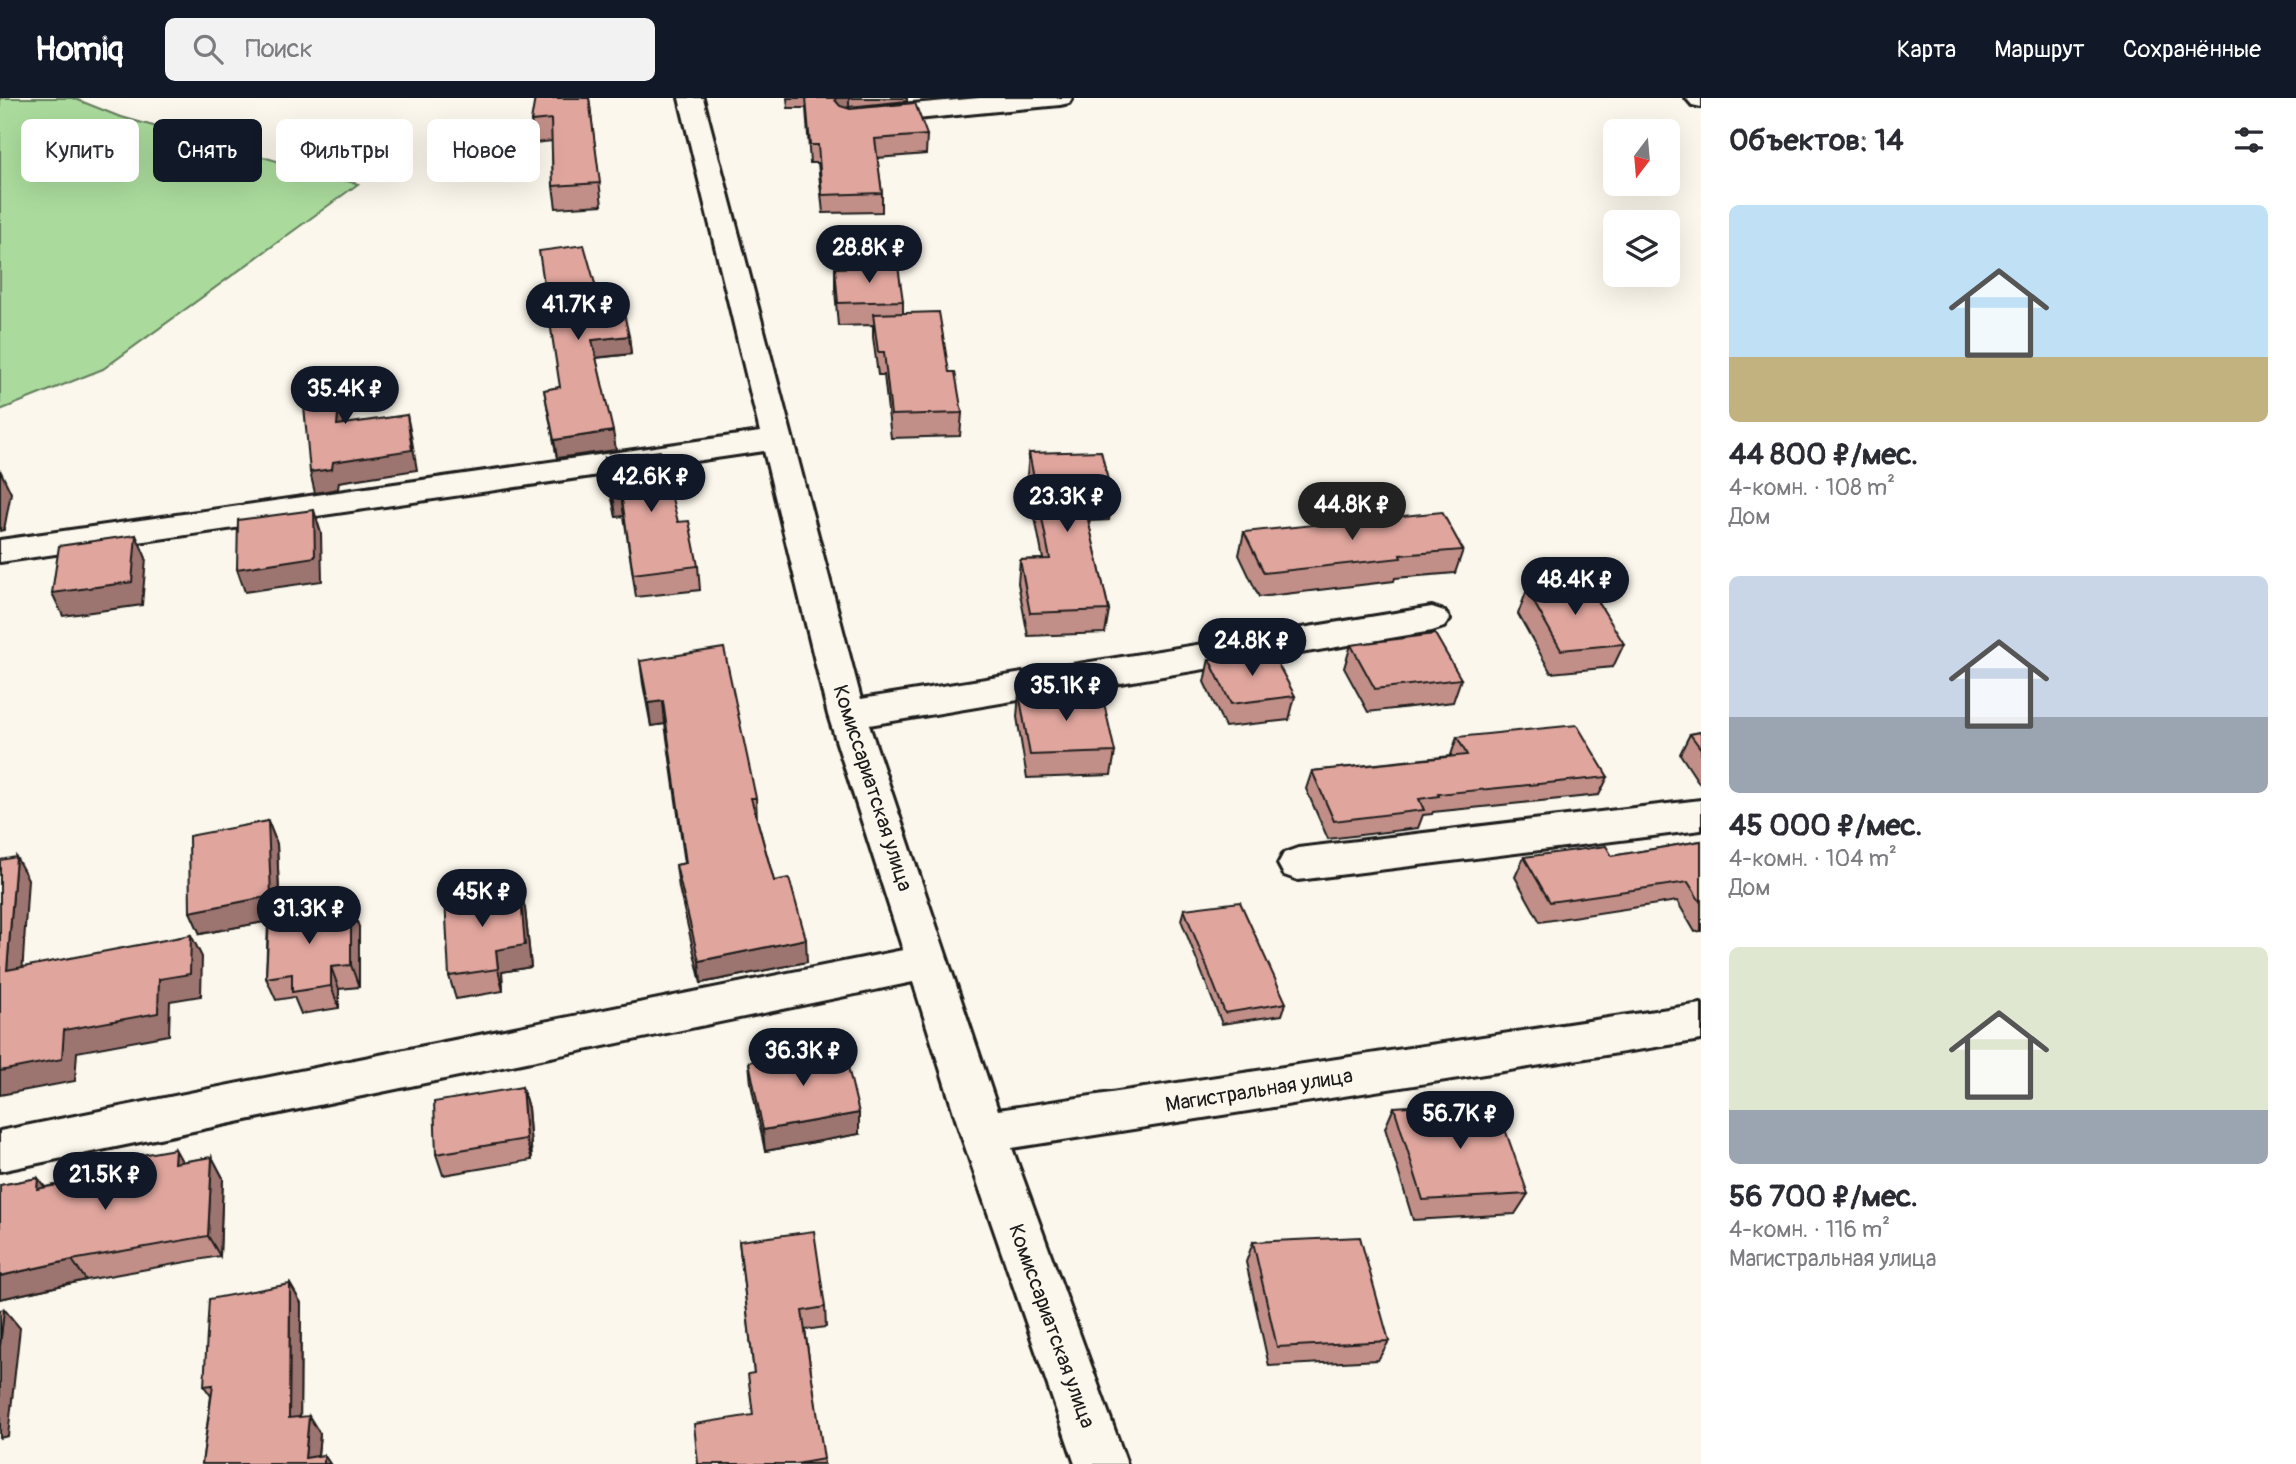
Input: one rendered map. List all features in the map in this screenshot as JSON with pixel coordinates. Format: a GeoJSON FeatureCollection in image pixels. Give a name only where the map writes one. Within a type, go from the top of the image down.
{"type":"FeatureCollection","features":[{"type":"Feature","properties":{"kind":"street","name":"Комиссариатская улица"},"geometry":{"type":"LineString","coordinates":[[691,98],[847,715],[984,1132],[1101,1464]]}},
{"type":"Feature","properties":{"kind":"street"},"geometry":{"type":"LineString","coordinates":[[850,117],[1060,98]]}},
{"type":"Feature","properties":{"kind":"street"},"geometry":{"type":"LineString","coordinates":[[0,551],[777,439]]}},
{"type":"Feature","properties":{"kind":"street"},"geometry":{"type":"LineString","coordinates":[[847,715],[1432,619]]}},
{"type":"Feature","properties":{"kind":"street"},"geometry":{"type":"LineString","coordinates":[[1298,864],[1701,816]]}},
{"type":"Feature","properties":{"kind":"street"},"geometry":{"type":"LineString","coordinates":[[0,1151],[929,962]]}},
{"type":"Feature","properties":{"kind":"street","name":"Магистральная улица"},"geometry":{"type":"LineString","coordinates":[[984,1132],[1701,1022]]}},
{"type":"Feature","properties":{"kind":"green space"},"geometry":{"type":"Polygon","coordinates":[[[0,98],[73,98],[129,119],[21,119],[21,182],[139,182],[139,122],[153,126],[153,182],[262,182],[262,157],[276,161],[276,182],[358,184],[103,369],[0,410],[0,98]]]}},
{"type":"Feature","properties":{"kind":"building"},"geometry":{"type":"Polygon","coordinates":[[[535,98],[589,98],[600,183],[553,186],[551,119],[531,119],[535,98]]]}},
{"type":"Feature","properties":{"kind":"building"},"geometry":{"type":"Polygon","coordinates":[[[806,98],[836,98],[840,106],[850,109],[915,103],[927,135],[875,139],[882,193],[822,195],[818,145],[810,145],[806,98]]]}},
{"type":"Feature","properties":{"kind":"building"},"geometry":{"type":"Polygon","coordinates":[[[584,245],[599,298],[620,295],[629,336],[592,340],[613,431],[554,440],[544,390],[560,387],[539,251],[584,245]]]}},
{"type":"Feature","properties":{"kind":"building"},"geometry":{"type":"Polygon","coordinates":[[[898,266],[903,301],[838,303],[835,268],[898,266]]]}},
{"type":"Feature","properties":{"kind":"building"},"geometry":{"type":"Polygon","coordinates":[[[939,312],[949,372],[955,372],[962,413],[891,415],[884,352],[878,352],[873,314],[939,312]]]}},
{"type":"Feature","properties":{"kind":"building"},"geometry":{"type":"Polygon","coordinates":[[[342,370],[337,425],[407,415],[412,450],[333,462],[332,469],[310,472],[301,373],[342,370]]]}},
{"type":"Feature","properties":{"kind":"building"},"geometry":{"type":"Polygon","coordinates":[[[660,451],[678,522],[689,521],[698,566],[633,574],[621,493],[613,494],[605,458],[660,451]]]}},
{"type":"Feature","properties":{"kind":"building"},"geometry":{"type":"Polygon","coordinates":[[[1101,451],[1112,497],[1083,498],[1109,610],[1030,613],[1020,560],[1050,559],[1029,453],[1101,451]]]}},
{"type":"Feature","properties":{"kind":"building"},"geometry":{"type":"Polygon","coordinates":[[[314,510],[315,557],[237,569],[238,520],[314,510]]]}},
{"type":"Feature","properties":{"kind":"building"},"geometry":{"type":"Polygon","coordinates":[[[1442,512],[1463,550],[1400,555],[1401,558],[1264,573],[1244,532],[1442,512]]]}},
{"type":"Feature","properties":{"kind":"building"},"geometry":{"type":"Polygon","coordinates":[[[136,535],[132,582],[52,593],[59,546],[136,535]]]}},
{"type":"Feature","properties":{"kind":"building"},"geometry":{"type":"Polygon","coordinates":[[[1588,585],[1624,644],[1561,650],[1527,590],[1588,585]]]}},
{"type":"Feature","properties":{"kind":"building"},"geometry":{"type":"Polygon","coordinates":[[[1435,634],[1461,679],[1375,689],[1351,645],[1435,634]]]}},
{"type":"Feature","properties":{"kind":"building"},"geometry":{"type":"Polygon","coordinates":[[[724,648],[756,798],[751,798],[774,881],[789,878],[806,939],[699,961],[676,865],[686,863],[663,701],[648,703],[640,661],[724,648]]]}},
{"type":"Feature","properties":{"kind":"building"},"geometry":{"type":"Polygon","coordinates":[[[1271,651],[1295,696],[1231,704],[1209,659],[1271,651]]]}},
{"type":"Feature","properties":{"kind":"building"},"geometry":{"type":"Polygon","coordinates":[[[1101,690],[1115,752],[1030,755],[1019,693],[1101,690]]]}},
{"type":"Feature","properties":{"kind":"building"},"geometry":{"type":"Polygon","coordinates":[[[1577,725],[1608,777],[1438,794],[1439,796],[1419,799],[1424,810],[1334,821],[1312,771],[1467,755],[1457,737],[1577,725]]]}},
{"type":"Feature","properties":{"kind":"building"},"geometry":{"type":"Polygon","coordinates":[[[1701,732],[1701,749],[1690,734],[1701,732]]]}},
{"type":"Feature","properties":{"kind":"building"},"geometry":{"type":"Polygon","coordinates":[[[268,821],[271,896],[190,912],[189,836],[268,821]]]}},
{"type":"Feature","properties":{"kind":"building"},"geometry":{"type":"Polygon","coordinates":[[[1701,841],[1701,903],[1688,882],[1550,902],[1524,857],[1606,846],[1612,856],[1701,841]]]}},
{"type":"Feature","properties":{"kind":"building"},"geometry":{"type":"Polygon","coordinates":[[[16,857],[7,970],[191,935],[190,974],[159,979],[158,1013],[64,1030],[62,1059],[0,1071],[0,860],[16,857]]]}},
{"type":"Feature","properties":{"kind":"building"},"geometry":{"type":"Polygon","coordinates":[[[520,887],[525,945],[496,950],[498,969],[449,976],[445,898],[520,887]]]}},
{"type":"Feature","properties":{"kind":"building"},"geometry":{"type":"Polygon","coordinates":[[[1240,902],[1286,1003],[1225,1013],[1184,909],[1240,902]]]}},
{"type":"Feature","properties":{"kind":"building"},"geometry":{"type":"Polygon","coordinates":[[[351,905],[351,965],[331,967],[331,986],[292,992],[292,974],[266,978],[269,917],[351,905]]]}},
{"type":"Feature","properties":{"kind":"building"},"geometry":{"type":"Polygon","coordinates":[[[843,1046],[859,1113],[763,1130],[749,1062],[843,1046]]]}},
{"type":"Feature","properties":{"kind":"building"},"geometry":{"type":"Polygon","coordinates":[[[522,1087],[526,1139],[436,1154],[434,1102],[522,1087]]]}},
{"type":"Feature","properties":{"kind":"building"},"geometry":{"type":"Polygon","coordinates":[[[1495,1101],[1528,1194],[1423,1200],[1394,1107],[1495,1101]]]}},
{"type":"Feature","properties":{"kind":"building"},"geometry":{"type":"Polygon","coordinates":[[[175,1149],[174,1163],[212,1157],[208,1236],[72,1260],[0,1276],[0,1185],[38,1178],[37,1189],[117,1173],[118,1159],[175,1149]]]}},
{"type":"Feature","properties":{"kind":"building"},"geometry":{"type":"Polygon","coordinates":[[[814,1231],[825,1307],[802,1311],[824,1459],[796,1464],[698,1464],[694,1424],[753,1415],[748,1374],[754,1373],[739,1241],[814,1231]]]}},
{"type":"Feature","properties":{"kind":"building"},"geometry":{"type":"Polygon","coordinates":[[[1360,1237],[1389,1341],[1277,1347],[1253,1242],[1360,1237]]]}},
{"type":"Feature","properties":{"kind":"building"},"geometry":{"type":"Polygon","coordinates":[[[290,1284],[289,1418],[309,1416],[305,1458],[324,1455],[324,1464],[202,1464],[213,1385],[204,1386],[209,1299],[290,1284]]]}},
{"type":"Feature","properties":{"kind":"building"},"geometry":{"type":"Polygon","coordinates":[[[4,1309],[0,1346],[0,1310],[4,1309]]]}}]}
